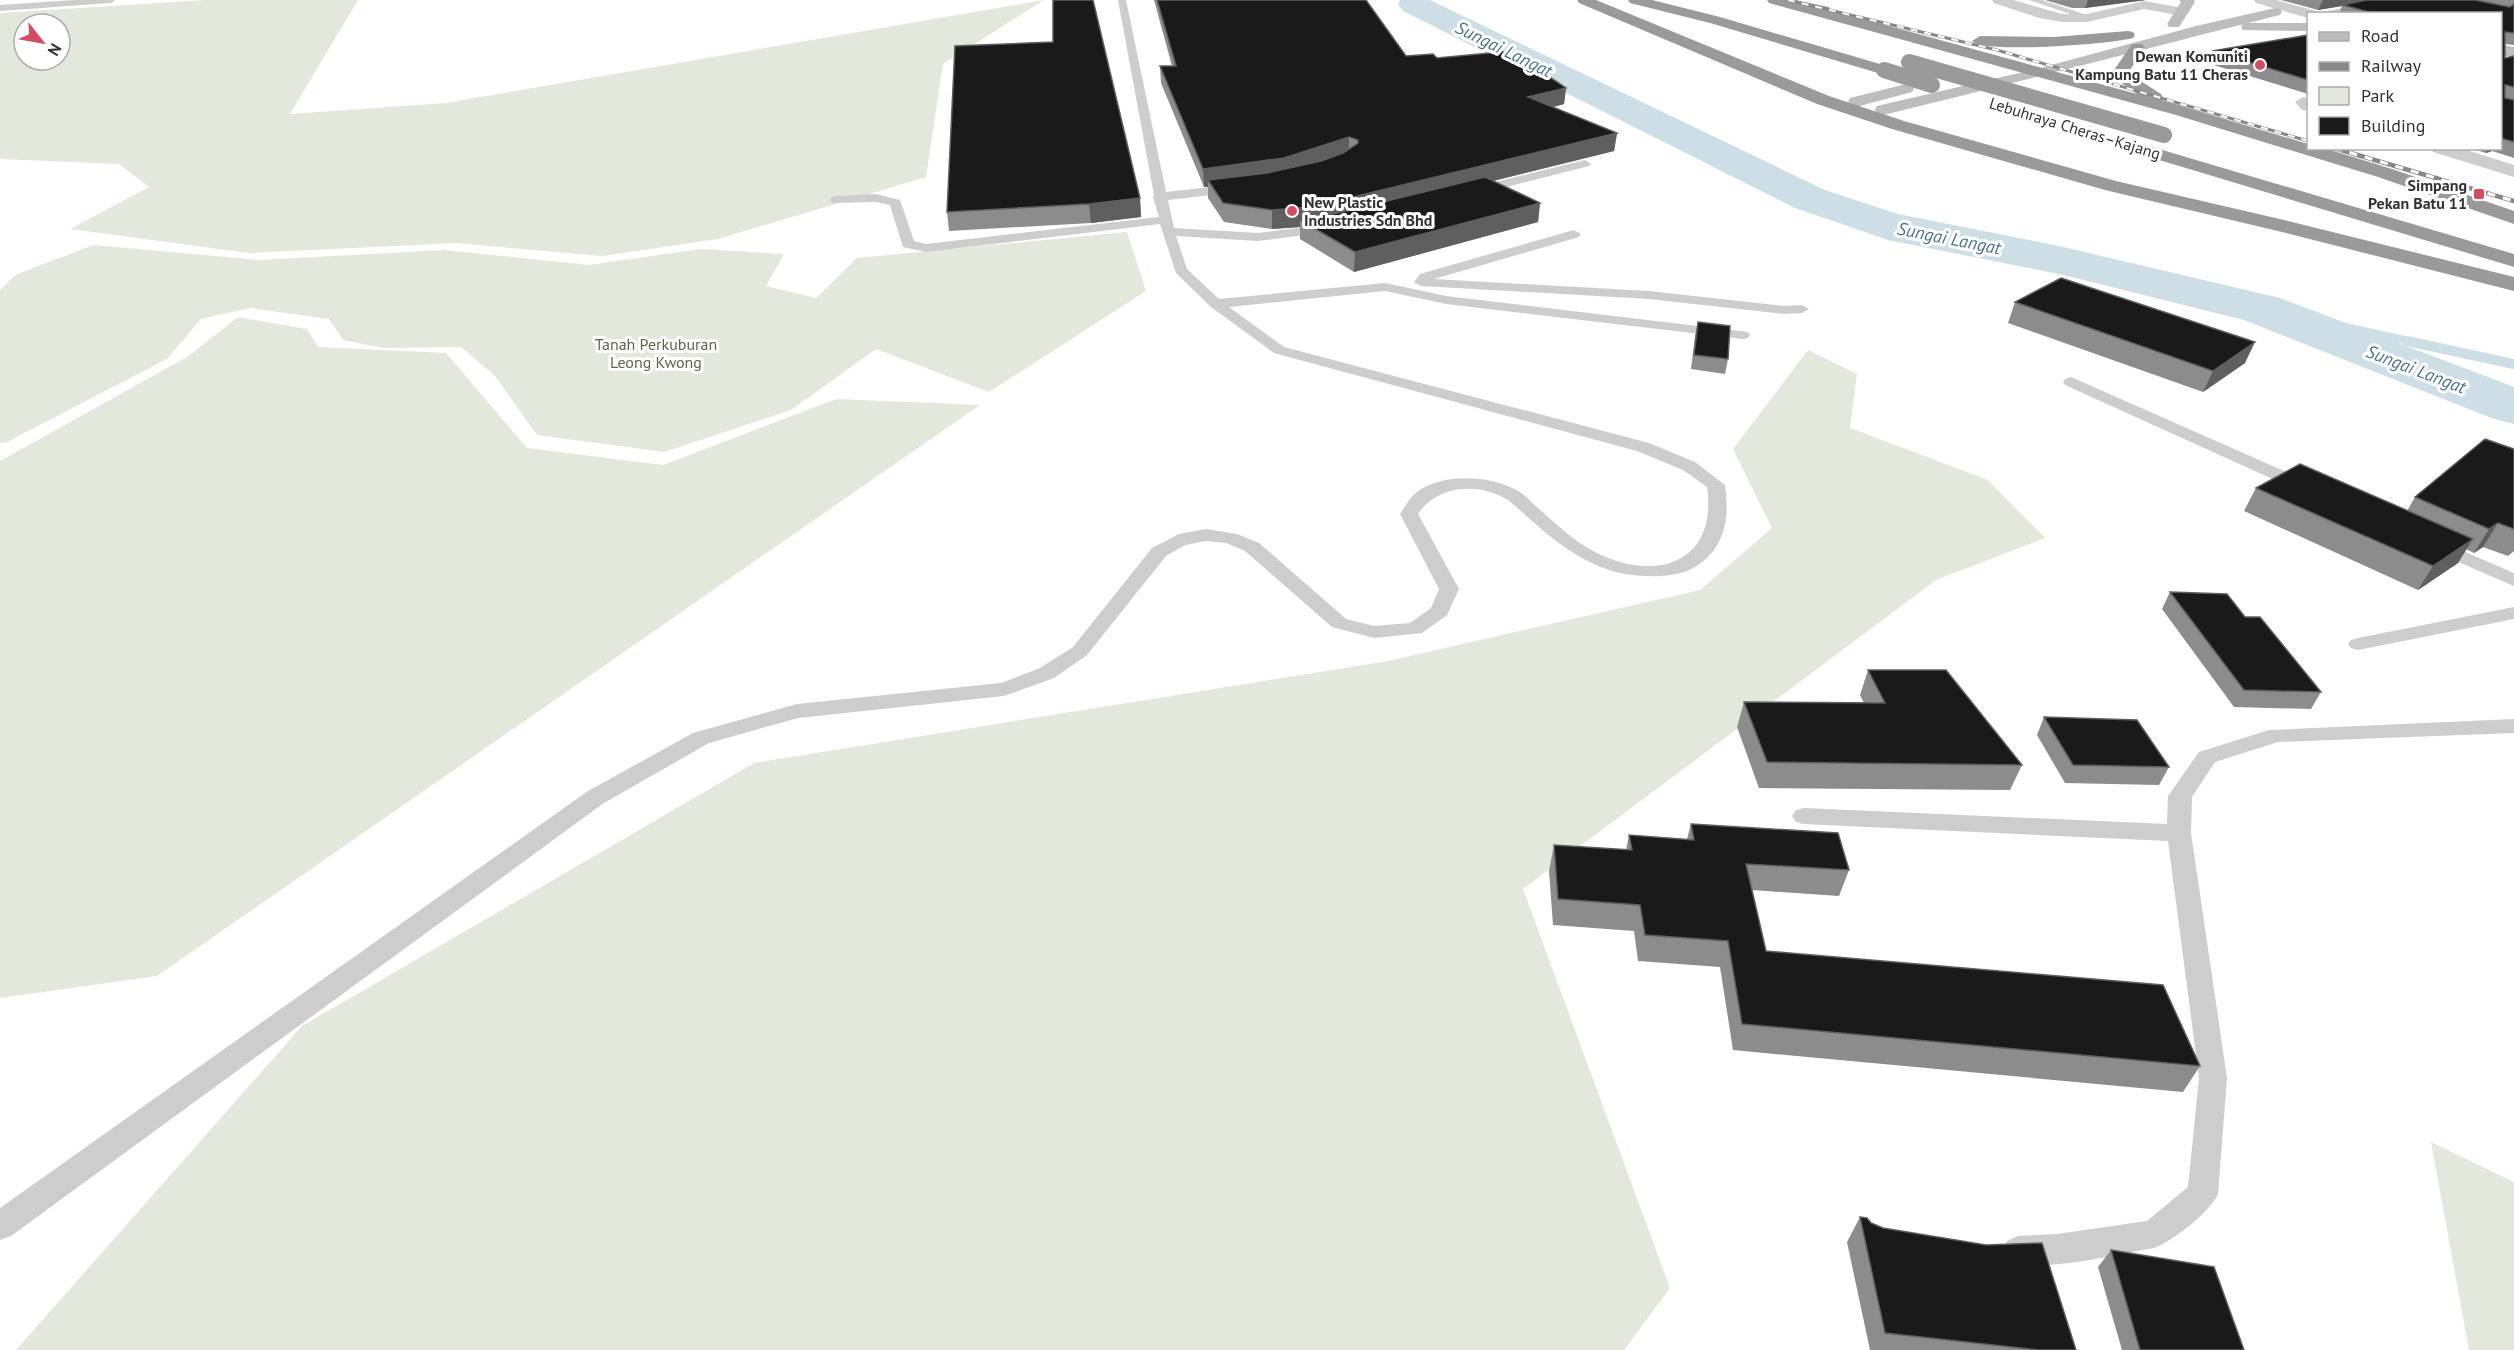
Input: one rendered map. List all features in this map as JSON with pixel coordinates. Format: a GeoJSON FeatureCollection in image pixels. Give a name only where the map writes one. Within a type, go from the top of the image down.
{"type":"FeatureCollection","features":[{"type":"Feature","properties":{"kind":"highway"},"geometry":{"type":"LineString","coordinates":[[1584,0],[1834,103],[1898,125],[2112,186],[2284,226],[2514,284]]}},
{"type":"Feature","properties":{"kind":"highway","name":"Lebuhraya Cheras–Kajang"},"geometry":{"type":"LineString","coordinates":[[1635,0],[1894,61],[2008,108]]}},
{"type":"Feature","properties":{"kind":"highway","name":"Lebuhraya Cheras–Kajang"},"geometry":{"type":"LineString","coordinates":[[1691,0],[1894,61],[2187,142]]}},
{"type":"Feature","properties":{"kind":"highway"},"geometry":{"type":"LineString","coordinates":[[1774,0],[1931,36],[2014,44],[2132,41],[2122,70],[2126,79],[2144,92],[2182,111]]}},
{"type":"Feature","properties":{"kind":"highway"},"geometry":{"type":"LineString","coordinates":[[1803,7],[2182,111],[2307,149]]}},
{"type":"Feature","properties":{"kind":"highway"},"geometry":{"type":"LineString","coordinates":[[1762,73],[2005,145],[2241,207],[2514,284]]}},
{"type":"Feature","properties":{"kind":"highway","name":"Lebuhraya Cheras–Kajang"},"geometry":{"type":"LineString","coordinates":[[2126,144],[2514,261]]}},
{"type":"Feature","properties":{"kind":"highway"},"geometry":{"type":"LineString","coordinates":[[2312,150],[2385,172],[2511,230]]}},
{"type":"Feature","properties":{"kind":"street"},"geometry":{"type":"LineString","coordinates":[[1999,0],[2044,15],[2078,19],[2146,2],[2181,12],[2257,8],[2307,13]]}},
{"type":"Feature","properties":{"kind":"street"},"geometry":{"type":"LineString","coordinates":[[2201,29],[2257,8],[2307,23]]}},
{"type":"Feature","properties":{"kind":"street"},"geometry":{"type":"LineString","coordinates":[[1883,110],[2043,72],[2132,41],[2181,12]]}},
{"type":"Feature","properties":{"kind":"street"},"geometry":{"type":"LineString","coordinates":[[1856,102],[2011,63],[2132,41],[2201,29],[2307,23]]}},
{"type":"Feature","properties":{"kind":"street"},"geometry":{"type":"LineString","coordinates":[[2446,150],[2514,171]]}},
{"type":"Feature","properties":{"kind":"lane"},"geometry":{"type":"LineString","coordinates":[[0,8],[111,0]]}},
{"type":"Feature","properties":{"kind":"lane"},"geometry":{"type":"LineString","coordinates":[[0,1226],[596,797],[701,738],[797,711],[1004,689],[1047,673],[1080,651],[1159,552],[1179,540],[1206,535],[1230,538],[1252,546],[1339,623],[1374,632],[1415,630],[1440,611],[1449,589],[1409,514],[1422,496],[1445,485],[1478,485],[1511,494],[1571,546],[1601,562],[1637,571],[1672,570],[1700,557],[1712,540],[1719,512],[1716,485],[1689,466],[1643,447],[1279,350],[1216,304],[1181,270],[1166,226],[1122,0]]}},
{"type":"Feature","properties":{"kind":"lane"},"geometry":{"type":"LineString","coordinates":[[2033,0],[2088,17]]}},
{"type":"Feature","properties":{"kind":"lane"},"geometry":{"type":"LineString","coordinates":[[2360,0],[2376,4]]}},
{"type":"Feature","properties":{"kind":"lane"},"geometry":{"type":"LineString","coordinates":[[2326,12],[2402,0]]}},
{"type":"Feature","properties":{"kind":"lane"},"geometry":{"type":"LineString","coordinates":[[1465,194],[1585,164]]}},
{"type":"Feature","properties":{"kind":"lane"},"geometry":{"type":"LineString","coordinates":[[1159,196],[1245,187]]}},
{"type":"Feature","properties":{"kind":"lane"},"geometry":{"type":"LineString","coordinates":[[836,200],[876,198],[896,203],[908,244],[926,248],[1166,226],[1258,237],[1312,232],[1345,224]]}},
{"type":"Feature","properties":{"kind":"lane"},"geometry":{"type":"LineString","coordinates":[[1216,304],[1385,287],[1574,234]]}},
{"type":"Feature","properties":{"kind":"lane"},"geometry":{"type":"LineString","coordinates":[[1412,281],[1446,285],[1649,295],[1784,310],[1802,309]]}},
{"type":"Feature","properties":{"kind":"lane"},"geometry":{"type":"LineString","coordinates":[[1385,287],[1446,300],[1743,335]]}},
{"type":"Feature","properties":{"kind":"lane"},"geometry":{"type":"LineString","coordinates":[[2071,382],[2319,493]]}},
{"type":"Feature","properties":{"kind":"lane"},"geometry":{"type":"LineString","coordinates":[[2417,536],[2514,580]]}},
{"type":"Feature","properties":{"kind":"lane"},"geometry":{"type":"LineString","coordinates":[[2358,644],[2514,613]]}},
{"type":"Feature","properties":{"kind":"lane"},"geometry":{"type":"LineString","coordinates":[[1992,1252],[2057,1249],[2154,1234],[2203,1194],[2213,1078],[2179,833],[2180,796],[2207,757],[2277,735],[2514,726]]}},
{"type":"Feature","properties":{"kind":"lane"},"geometry":{"type":"LineString","coordinates":[[1804,816],[2179,833]]}},
{"type":"Feature","properties":{"kind":"green space"},"geometry":{"type":"Polygon","coordinates":[[[206,0],[358,0],[290,114],[446,103],[1044,0],[943,64],[926,177],[718,239],[602,256],[456,243],[249,253],[70,229],[149,187],[119,164],[0,159],[0,13],[12,12],[12,72],[72,72],[72,12],[16,12],[206,0]]]}},
{"type":"Feature","properties":{"kind":"green space","name":"Tanah Perkuburan Leong Kwong"},"geometry":{"type":"Polygon","coordinates":[[[1127,232],[1146,291],[989,392],[876,349],[791,410],[664,452],[537,435],[495,376],[461,347],[383,348],[343,340],[329,319],[250,308],[201,319],[167,359],[7,442],[0,443],[0,290],[15,275],[93,245],[259,260],[444,250],[589,265],[701,249],[784,254],[766,286],[816,298],[857,258],[1127,232]]]}},
{"type":"Feature","properties":{"kind":"green space"},"geometry":{"type":"Polygon","coordinates":[[[238,317],[307,329],[318,347],[446,353],[527,448],[663,465],[836,399],[980,405],[157,976],[0,998],[0,461],[187,357],[238,317]]]}},
{"type":"Feature","properties":{"kind":"green space"},"geometry":{"type":"Polygon","coordinates":[[[1808,350],[1857,374],[1850,428],[1988,480],[2045,538],[1936,580],[1523,889],[1670,1288],[1624,1350],[16,1350],[302,1026],[754,763],[1388,661],[1700,590],[1772,528],[1733,449],[1808,350]]]}},
{"type":"Feature","properties":{"kind":"green space"},"geometry":{"type":"Polygon","coordinates":[[[2431,1142],[2514,1182],[2514,1350],[2469,1350],[2431,1142]]]}},
{"type":"Feature","properties":{"kind":"building"},"geometry":{"type":"Polygon","coordinates":[[[1053,0],[1093,0],[1140,198],[1089,204],[947,212],[955,46],[1053,42],[1053,0]]]}},
{"type":"Feature","properties":{"kind":"building"},"geometry":{"type":"Polygon","coordinates":[[[1157,0],[1366,0],[1406,56],[1433,54],[1437,58],[1511,51],[1566,88],[1528,97],[1617,133],[1312,207],[1272,210],[1223,203],[1208,180],[1267,173],[1321,161],[1343,153],[1358,143],[1358,140],[1349,137],[1284,158],[1203,169],[1160,66],[1176,66],[1157,0]]]}},
{"type":"Feature","properties":{"kind":"building"},"geometry":{"type":"Polygon","coordinates":[[[2366,0],[2475,0],[2510,7],[2514,4],[2514,33],[2505,32],[2505,58],[2514,56],[2514,87],[2505,85],[2505,98],[2514,100],[2514,142],[2502,139],[2502,12],[2369,12],[2343,5],[2366,0]]]}},
{"type":"Feature","properties":{"kind":"building"},"geometry":{"type":"Polygon","coordinates":[[[2307,35],[2307,80],[2212,51],[2307,35]]]}},
{"type":"Feature","properties":{"kind":"building"},"geometry":{"type":"Polygon","coordinates":[[[1485,177],[1540,203],[1355,252],[1300,220],[1313,219],[1485,177]]]}},
{"type":"Feature","properties":{"kind":"building"},"geometry":{"type":"Polygon","coordinates":[[[2061,278],[2255,342],[2213,371],[2015,302],[2061,278]]]}},
{"type":"Feature","properties":{"kind":"building"},"geometry":{"type":"Polygon","coordinates":[[[1698,322],[1730,326],[1728,359],[1694,355],[1698,322]]]}},
{"type":"Feature","properties":{"kind":"building"},"geometry":{"type":"Polygon","coordinates":[[[2485,439],[2514,449],[2514,529],[2498,523],[2489,529],[2415,497],[2485,439]]]}},
{"type":"Feature","properties":{"kind":"building"},"geometry":{"type":"Polygon","coordinates":[[[2300,464],[2473,539],[2433,566],[2256,488],[2300,464]]]}},
{"type":"Feature","properties":{"kind":"building"},"geometry":{"type":"Polygon","coordinates":[[[2170,592],[2227,594],[2245,617],[2260,617],[2321,692],[2244,690],[2170,592]]]}},
{"type":"Feature","properties":{"kind":"building"},"geometry":{"type":"Polygon","coordinates":[[[1868,670],[1946,670],[2022,765],[1767,762],[1744,702],[1885,703],[1868,670]]]}},
{"type":"Feature","properties":{"kind":"building"},"geometry":{"type":"Polygon","coordinates":[[[2044,717],[2137,720],[2169,767],[2073,765],[2044,717]]]}},
{"type":"Feature","properties":{"kind":"building"},"geometry":{"type":"Polygon","coordinates":[[[1691,824],[1838,833],[1849,870],[1746,864],[1766,951],[2163,985],[2200,1066],[1742,1024],[1728,941],[1645,935],[1640,905],[1558,899],[1554,845],[1632,850],[1629,835],[1694,840],[1691,824]]]}},
{"type":"Feature","properties":{"kind":"building"},"geometry":{"type":"Polygon","coordinates":[[[1860,1217],[1867,1218],[1871,1223],[1883,1228],[1986,1245],[2042,1243],[2076,1350],[2039,1350],[1885,1333],[1860,1217]]]}},
{"type":"Feature","properties":{"kind":"building"},"geometry":{"type":"Polygon","coordinates":[[[2111,1250],[2214,1267],[2244,1350],[2140,1350],[2111,1250]]]}},
{"type":"Feature","properties":{"kind":"waterway","name":"Sungai Langat"},"geometry":{"type":"LineString","coordinates":[[1415,0],[1414,4],[1810,199],[1888,226],[2059,260],[2262,309],[2514,407]]}},
{"type":"Feature","properties":{"kind":"waterway"},"geometry":{"type":"LineString","coordinates":[[2262,309],[2414,342]]}},
{"type":"Feature","properties":{"kind":"waterway"},"geometry":{"type":"LineString","coordinates":[[2407,341],[2514,364]]}},
{"type":"Feature","properties":{"kind":"railway"},"geometry":{"type":"LineString","coordinates":[[1788,0],[1997,50],[2307,141]]}},
{"type":"Feature","properties":{"kind":"railway"},"geometry":{"type":"LineString","coordinates":[[2341,150],[2514,201]]}},
{"type":"Feature","properties":{"kind":"place","name":"Dewan Komuniti Kampung Batu 11 Cheras"},"geometry":{"type":"Point","coordinates":[2260,65]}},
{"type":"Feature","properties":{"kind":"place","name":"Simpang Pekan Batu 11"},"geometry":{"type":"Point","coordinates":[2479,194]}},
{"type":"Feature","properties":{"kind":"place","name":"New Plastic Industries Sdn Bhd"},"geometry":{"type":"Point","coordinates":[1292,211]}}]}
